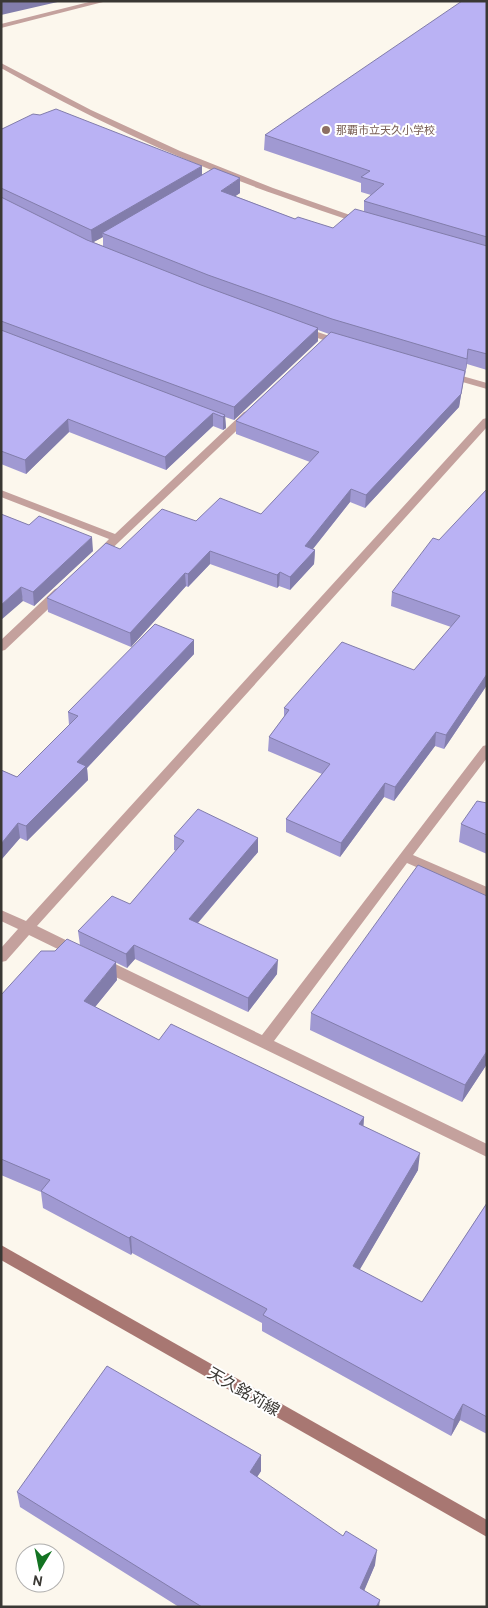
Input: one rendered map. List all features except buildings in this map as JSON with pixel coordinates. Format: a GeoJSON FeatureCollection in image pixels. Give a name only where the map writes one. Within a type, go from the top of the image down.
{"type":"FeatureCollection","features":[{"type":"Feature","properties":{"kind":"street"},"geometry":{"type":"LineString","coordinates":[[1,26],[103,1]]}},
{"type":"Feature","properties":{"kind":"street"},"geometry":{"type":"LineString","coordinates":[[1,64],[105,119],[224,171],[334,212],[373,223]]}},
{"type":"Feature","properties":{"kind":"street"},"geometry":{"type":"LineString","coordinates":[[212,178],[224,171]]}},
{"type":"Feature","properties":{"kind":"street"},"geometry":{"type":"LineString","coordinates":[[290,325],[324,342],[355,347]]}},
{"type":"Feature","properties":{"kind":"street"},"geometry":{"type":"LineString","coordinates":[[438,372],[487,386]]}},
{"type":"Feature","properties":{"kind":"street"},"geometry":{"type":"LineString","coordinates":[[88,566],[231,424],[256,406]]}},
{"type":"Feature","properties":{"kind":"street"},"geometry":{"type":"LineString","coordinates":[[1,958],[487,421]]}},
{"type":"Feature","properties":{"kind":"street"},"geometry":{"type":"LineString","coordinates":[[1,492],[116,538]]}},
{"type":"Feature","properties":{"kind":"street"},"geometry":{"type":"LineString","coordinates":[[1,647],[66,586]]}},
{"type":"Feature","properties":{"kind":"street"},"geometry":{"type":"LineString","coordinates":[[266,1042],[487,749]]}},
{"type":"Feature","properties":{"kind":"street"},"geometry":{"type":"LineString","coordinates":[[405,857],[487,893]]}},
{"type":"Feature","properties":{"kind":"street"},"geometry":{"type":"LineString","coordinates":[[1,915],[266,1042],[487,1151]]}},
{"type":"Feature","properties":{"kind":"street","name":"天久銘苅線"},"geometry":{"type":"LineString","coordinates":[[1,1252],[487,1530]]}},
{"type":"Feature","properties":{"kind":"place","name":"那覇市立天久小学校"},"geometry":{"type":"Point","coordinates":[326,130]}}]}
